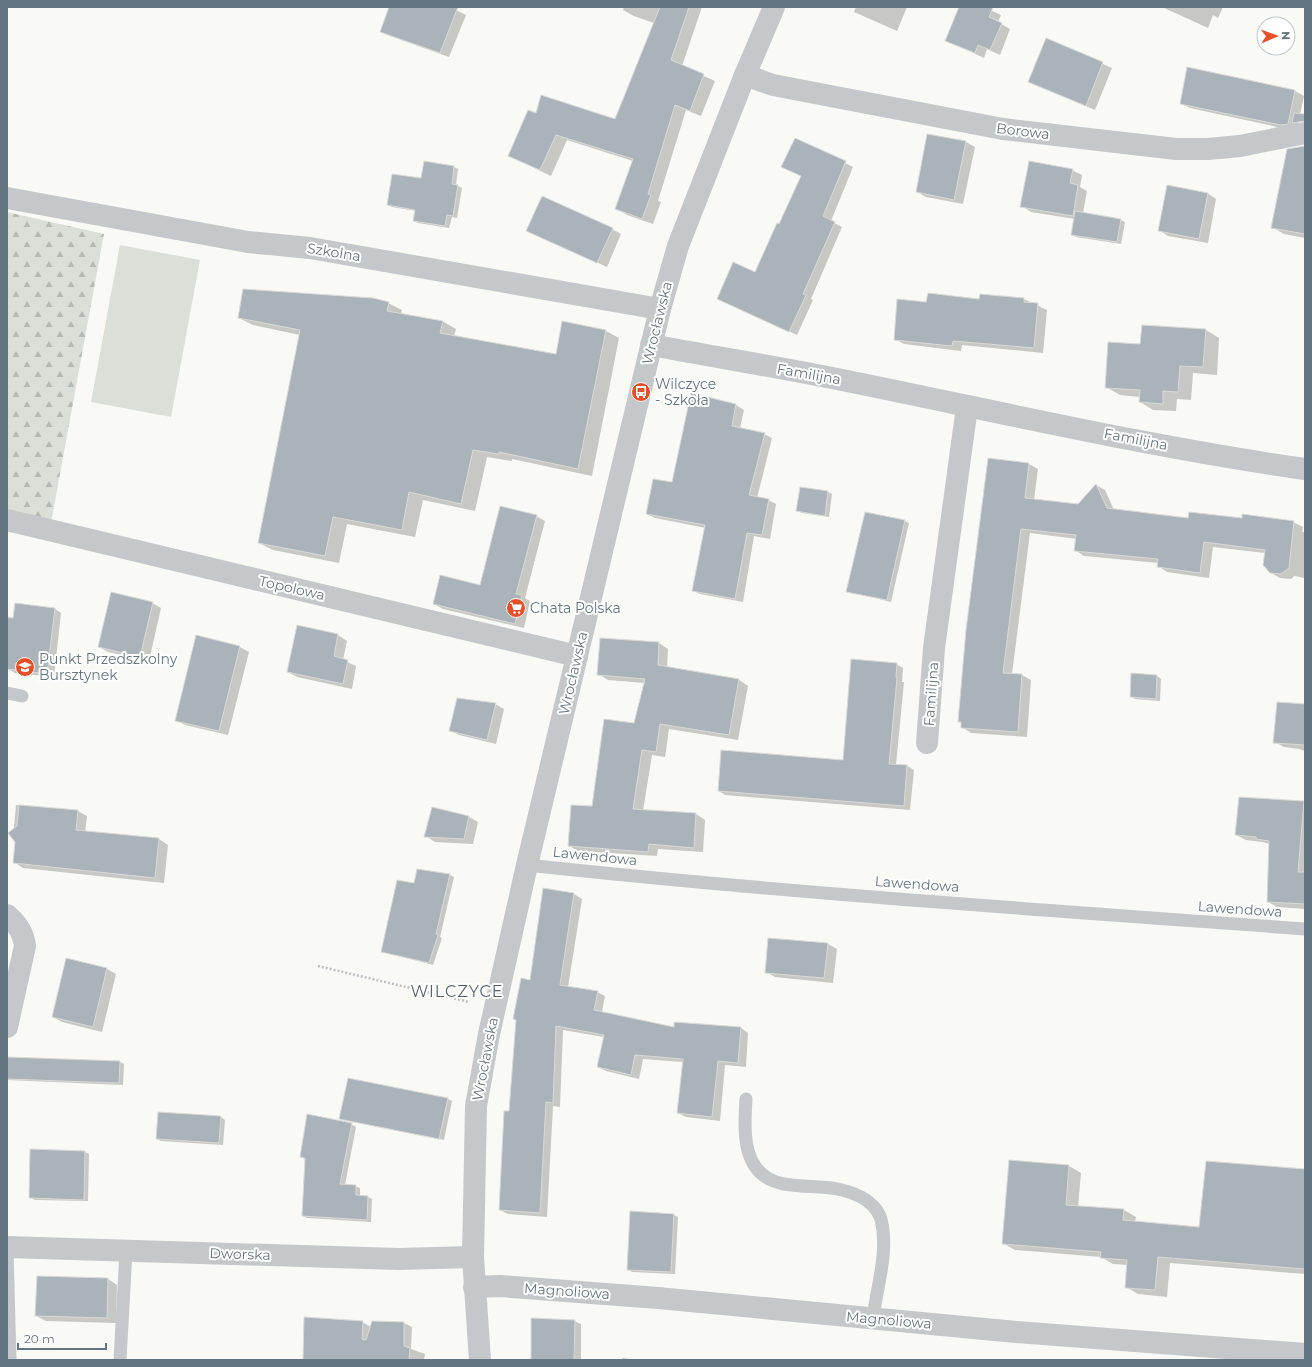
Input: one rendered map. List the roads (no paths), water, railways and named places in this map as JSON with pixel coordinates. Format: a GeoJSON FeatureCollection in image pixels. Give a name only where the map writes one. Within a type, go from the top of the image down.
{"type":"FeatureCollection","features":[{"type":"Feature","properties":{"kind":"street","name":"Wrocławska"},"geometry":{"type":"LineString","coordinates":[[480,1360],[473,1257],[476,1106],[495,1008],[527,864],[660,309],[678,246],[745,75],[774,7]]}},
{"type":"Feature","properties":{"kind":"street","name":"Borowa"},"geometry":{"type":"LineString","coordinates":[[745,75],[773,85],[967,124],[1176,149],[1208,149],[1240,146],[1305,133]]}},
{"type":"Feature","properties":{"kind":"street","name":"Szkolna"},"geometry":{"type":"LineString","coordinates":[[7,198],[248,242],[310,248],[660,309]]}},
{"type":"Feature","properties":{"kind":"street","name":"Familijna"},"geometry":{"type":"LineString","coordinates":[[651,345],[842,380],[967,407],[1240,459],[1305,469]]}},
{"type":"Feature","properties":{"kind":"street","name":"Familijna"},"geometry":{"type":"LineString","coordinates":[[928,743],[934,648],[967,407]]}},
{"type":"Feature","properties":{"kind":"street","name":"Topolowa"},"geometry":{"type":"LineString","coordinates":[[7,520],[577,656]]}},
{"type":"Feature","properties":{"kind":"street"},"geometry":{"type":"LineString","coordinates":[[7,915],[17,924],[23,934],[25,946],[7,1026]]}},
{"type":"Feature","properties":{"kind":"street","name":"Dworska"},"geometry":{"type":"LineString","coordinates":[[7,1248],[398,1259],[473,1257]]}},
{"type":"Feature","properties":{"kind":"street","name":"Magnoliowa"},"geometry":{"type":"LineString","coordinates":[[474,1287],[508,1287],[658,1298],[1016,1332],[1305,1354]]}},
{"type":"Feature","properties":{"kind":"lane"},"geometry":{"type":"LineString","coordinates":[[7,693],[22,696]]}},
{"type":"Feature","properties":{"kind":"lane","name":"Lawendowa"},"geometry":{"type":"LineString","coordinates":[[527,864],[659,879],[789,891],[1305,930]]}},
{"type":"Feature","properties":{"kind":"lane"},"geometry":{"type":"LineString","coordinates":[[746,1099],[745,1137],[753,1163],[762,1174],[784,1184],[814,1185],[849,1190],[873,1206],[880,1217],[883,1234],[882,1259],[873,1318]]}},
{"type":"Feature","properties":{"kind":"lane"},"geometry":{"type":"LineString","coordinates":[[7,1248],[10,1360]]}},
{"type":"Feature","properties":{"kind":"lane"},"geometry":{"type":"LineString","coordinates":[[120,1360],[126,1251]]}},
{"type":"Feature","properties":{"kind":"place","name":"Wilczyce - Szkoła"},"geometry":{"type":"Point","coordinates":[641,392]}},
{"type":"Feature","properties":{"kind":"place","name":"Chata Polska"},"geometry":{"type":"Point","coordinates":[516,608]}},
{"type":"Feature","properties":{"kind":"place","name":"Punkt Przedszkolny Bursztynek"},"geometry":{"type":"Point","coordinates":[25,667]}},
{"type":"Feature","properties":{"kind":"district","name":"WILCZYCE"},"geometry":{"type":"Point","coordinates":[457,991]}}]}
